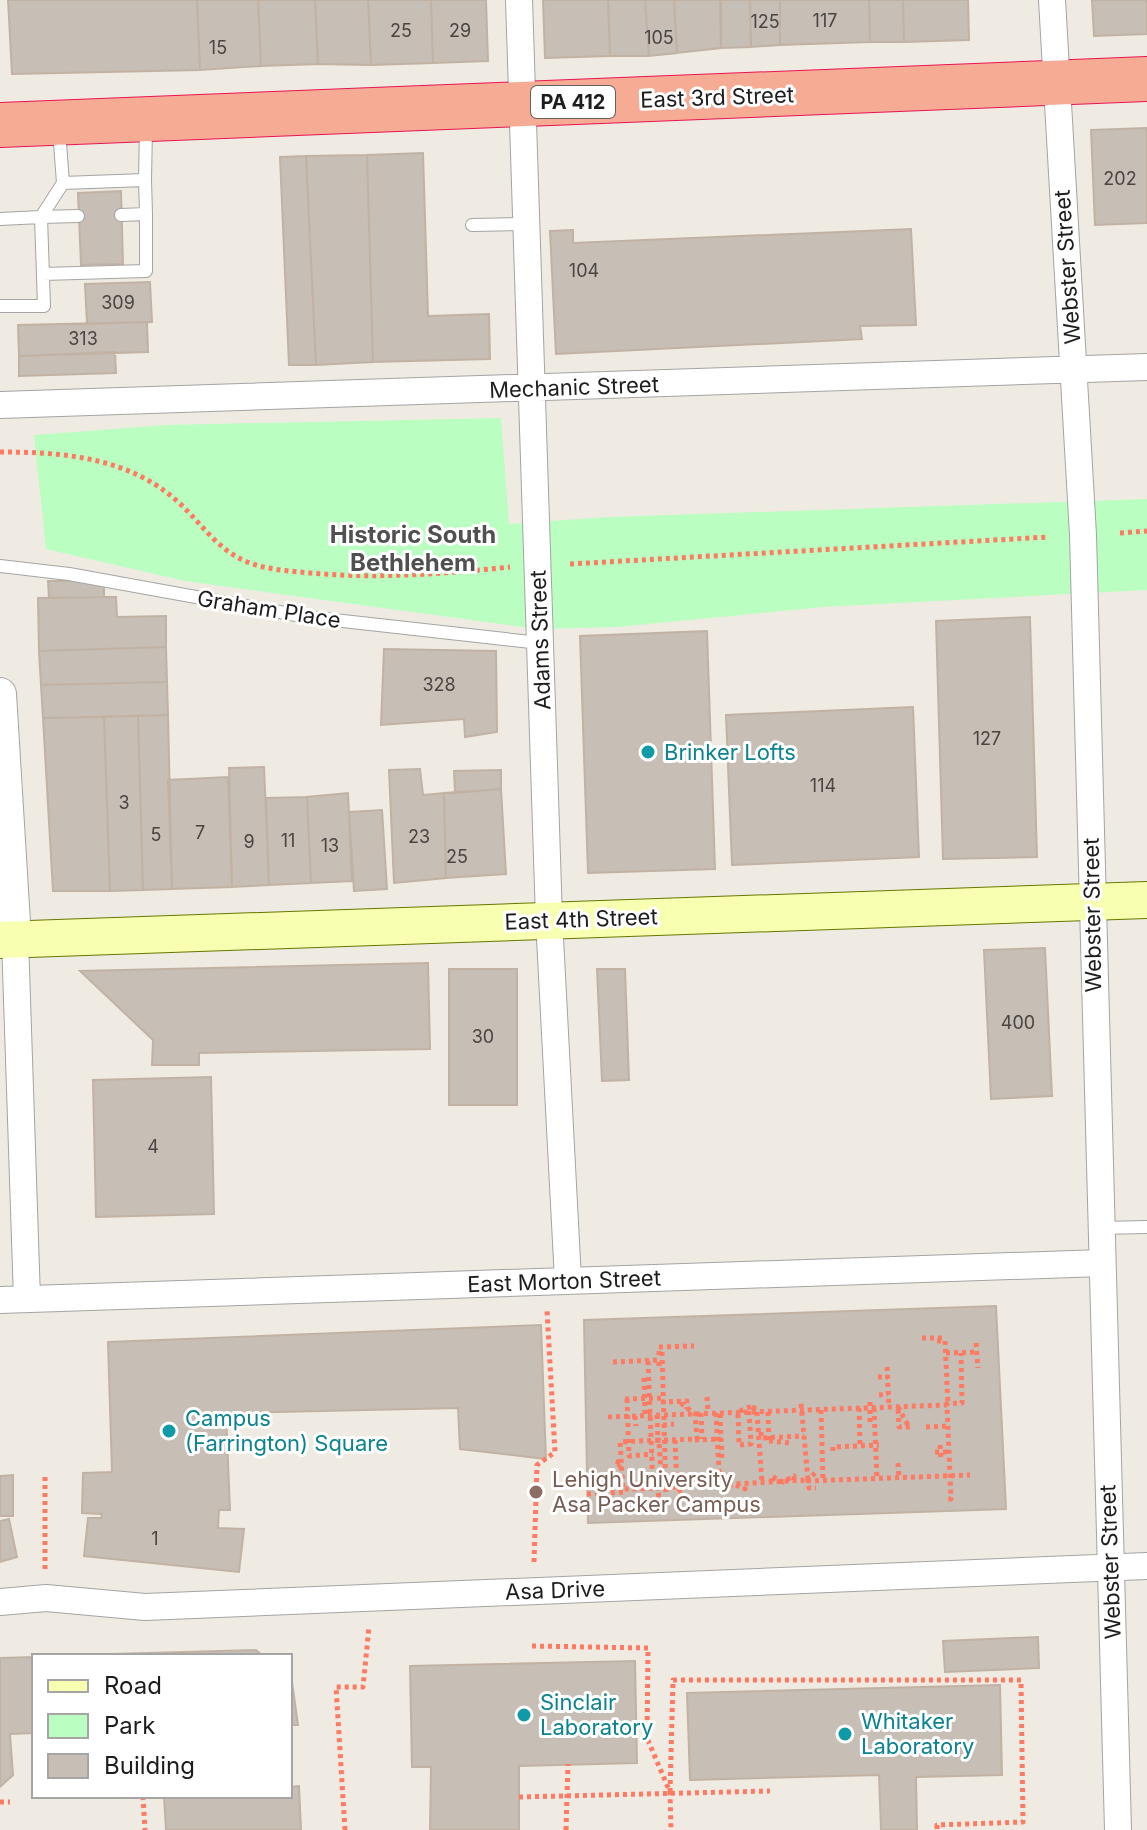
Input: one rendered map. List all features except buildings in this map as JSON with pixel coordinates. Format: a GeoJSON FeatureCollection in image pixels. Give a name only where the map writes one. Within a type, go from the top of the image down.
{"type":"FeatureCollection","features":[{"type":"Feature","properties":{"kind":"highway","name":"East 3rd Street"},"geometry":{"type":"LineString","coordinates":[[0,125],[1147,79]]}},
{"type":"Feature","properties":{"kind":"main road","name":"East 4th Street"},"geometry":{"type":"LineString","coordinates":[[7,940],[1147,900]]}},
{"type":"Feature","properties":{"kind":"street","name":"Adams Street"},"geometry":{"type":"LineString","coordinates":[[519,0],[549,919],[557,1281]]}},
{"type":"Feature","properties":{"kind":"street","name":"Webster Street"},"geometry":{"type":"LineString","coordinates":[[1052,0],[1054,83],[1083,535],[1118,1830]]}},
{"type":"Feature","properties":{"kind":"street","name":"Mechanic Street"},"geometry":{"type":"LineString","coordinates":[[0,405],[1147,367]]}},
{"type":"Feature","properties":{"kind":"street"},"geometry":{"type":"LineString","coordinates":[[0,694],[7,940],[27,1299]]}},
{"type":"Feature","properties":{"kind":"street","name":"East Morton Street"},"geometry":{"type":"LineString","coordinates":[[0,1300],[1102,1263]]}},
{"type":"Feature","properties":{"kind":"street","name":"Asa Drive"},"geometry":{"type":"LineString","coordinates":[[0,1602],[46,1598],[145,1607],[1147,1566]]}},
{"type":"Feature","properties":{"kind":"lane"},"geometry":{"type":"LineString","coordinates":[[43,274],[146,271],[146,120]]}},
{"type":"Feature","properties":{"kind":"lane"},"geometry":{"type":"LineString","coordinates":[[0,306],[44,306],[41,217],[63,183],[58,123]]}},
{"type":"Feature","properties":{"kind":"lane"},"geometry":{"type":"LineString","coordinates":[[63,183],[145,180]]}},
{"type":"Feature","properties":{"kind":"lane"},"geometry":{"type":"LineString","coordinates":[[121,215],[146,214]]}},
{"type":"Feature","properties":{"kind":"lane"},"geometry":{"type":"LineString","coordinates":[[0,219],[78,216]]}},
{"type":"Feature","properties":{"kind":"lane"},"geometry":{"type":"LineString","coordinates":[[472,225],[526,224]]}},
{"type":"Feature","properties":{"kind":"lane","name":"Graham Place"},"geometry":{"type":"LineString","coordinates":[[0,566],[69,574],[307,617],[540,643]]}},
{"type":"Feature","properties":{"kind":"lane"},"geometry":{"type":"LineString","coordinates":[[1101,1228],[1147,1227]]}},
{"type":"Feature","properties":{"kind":"path"},"geometry":{"type":"LineString","coordinates":[[0,452],[36,450],[116,466],[153,483],[178,501],[201,529],[231,553],[265,568],[362,578],[511,567]]}},
{"type":"Feature","properties":{"kind":"path"},"geometry":{"type":"LineString","coordinates":[[1120,533],[1147,531]]}},
{"type":"Feature","properties":{"kind":"path"},"geometry":{"type":"LineString","coordinates":[[570,564],[1048,537]]}},
{"type":"Feature","properties":{"kind":"path"},"geometry":{"type":"LineString","coordinates":[[533,1591],[537,1465],[555,1452],[557,1281]]}},
{"type":"Feature","properties":{"kind":"path"},"geometry":{"type":"LineString","coordinates":[[922,1338],[943,1338],[950,1406]]}},
{"type":"Feature","properties":{"kind":"path"},"geometry":{"type":"LineString","coordinates":[[949,1498],[951,1499],[950,1394],[947,1357],[945,1341],[938,1341],[946,1341],[950,1406]]}},
{"type":"Feature","properties":{"kind":"path"},"geometry":{"type":"LineString","coordinates":[[976,1343],[978,1368]]}},
{"type":"Feature","properties":{"kind":"path"},"geometry":{"type":"LineString","coordinates":[[664,1401],[659,1347],[694,1346]]}},
{"type":"Feature","properties":{"kind":"path"},"geometry":{"type":"LineString","coordinates":[[663,1352],[660,1351],[664,1401]]}},
{"type":"Feature","properties":{"kind":"path"},"geometry":{"type":"LineString","coordinates":[[947,1357],[977,1352]]}},
{"type":"Feature","properties":{"kind":"path"},"geometry":{"type":"LineString","coordinates":[[608,1417],[854,1405],[950,1406],[962,1403],[961,1353]]}},
{"type":"Feature","properties":{"kind":"path"},"geometry":{"type":"LineString","coordinates":[[625,1354],[625,1362]]}},
{"type":"Feature","properties":{"kind":"path"},"geometry":{"type":"LineString","coordinates":[[613,1362],[659,1360]]}},
{"type":"Feature","properties":{"kind":"path"},"geometry":{"type":"LineString","coordinates":[[648,1361],[658,1415],[663,1488]]}},
{"type":"Feature","properties":{"kind":"path"},"geometry":{"type":"LineString","coordinates":[[885,1408],[887,1367]]}},
{"type":"Feature","properties":{"kind":"path"},"geometry":{"type":"LineString","coordinates":[[878,1377],[888,1377]]}},
{"type":"Feature","properties":{"kind":"path"},"geometry":{"type":"LineString","coordinates":[[644,1378],[644,1405],[658,1415],[665,1425],[663,1488],[659,1504]]}},
{"type":"Feature","properties":{"kind":"path"},"geometry":{"type":"LineString","coordinates":[[658,1415],[664,1401],[663,1378]]}},
{"type":"Feature","properties":{"kind":"path"},"geometry":{"type":"LineString","coordinates":[[879,1395],[888,1394]]}},
{"type":"Feature","properties":{"kind":"path"},"geometry":{"type":"LineString","coordinates":[[697,1441],[696,1414],[707,1397]]}},
{"type":"Feature","properties":{"kind":"path"},"geometry":{"type":"LineString","coordinates":[[636,1426],[626,1399],[678,1401],[696,1414]]}},
{"type":"Feature","properties":{"kind":"path"},"geometry":{"type":"LineString","coordinates":[[716,1486],[720,1413],[724,1403]]}},
{"type":"Feature","properties":{"kind":"path"},"geometry":{"type":"LineString","coordinates":[[854,1405],[885,1408],[909,1403],[950,1406]]}},
{"type":"Feature","properties":{"kind":"path"},"geometry":{"type":"LineString","coordinates":[[688,1404],[696,1414]]}},
{"type":"Feature","properties":{"kind":"path"},"geometry":{"type":"LineString","coordinates":[[750,1410],[821,1409],[854,1405],[950,1406]]}},
{"type":"Feature","properties":{"kind":"path"},"geometry":{"type":"LineString","coordinates":[[854,1405],[860,1446]]}},
{"type":"Feature","properties":{"kind":"path"},"geometry":{"type":"LineString","coordinates":[[608,1417],[947,1405],[950,1426]]}},
{"type":"Feature","properties":{"kind":"path"},"geometry":{"type":"LineString","coordinates":[[871,1406],[878,1447],[877,1479]]}},
{"type":"Feature","properties":{"kind":"path"},"geometry":{"type":"LineString","coordinates":[[801,1408],[806,1421]]}},
{"type":"Feature","properties":{"kind":"path"},"geometry":{"type":"LineString","coordinates":[[799,1481],[805,1438],[801,1408]]}},
{"type":"Feature","properties":{"kind":"path"},"geometry":{"type":"LineString","coordinates":[[608,1417],[608,1409],[608,1416],[622,1416],[635,1416],[658,1415]]}},
{"type":"Feature","properties":{"kind":"path"},"geometry":{"type":"LineString","coordinates":[[821,1409],[823,1481]]}},
{"type":"Feature","properties":{"kind":"path"},"geometry":{"type":"LineString","coordinates":[[750,1410],[751,1444],[739,1445],[750,1410]]}},
{"type":"Feature","properties":{"kind":"path"},"geometry":{"type":"LineString","coordinates":[[750,1410],[772,1483]]}},
{"type":"Feature","properties":{"kind":"path"},"geometry":{"type":"LineString","coordinates":[[750,1410],[761,1438],[791,1439]]}},
{"type":"Feature","properties":{"kind":"path"},"geometry":{"type":"LineString","coordinates":[[768,1411],[769,1440]]}},
{"type":"Feature","properties":{"kind":"path"},"geometry":{"type":"LineString","coordinates":[[632,1416],[720,1413]]}},
{"type":"Feature","properties":{"kind":"path"},"geometry":{"type":"LineString","coordinates":[[716,1486],[721,1439],[720,1413]]}},
{"type":"Feature","properties":{"kind":"path"},"geometry":{"type":"LineString","coordinates":[[676,1414],[696,1414]]}},
{"type":"Feature","properties":{"kind":"path"},"geometry":{"type":"LineString","coordinates":[[632,1416],[627,1427],[629,1456],[662,1454],[670,1447]]}},
{"type":"Feature","properties":{"kind":"path"},"geometry":{"type":"LineString","coordinates":[[926,1426],[950,1426]]}},
{"type":"Feature","properties":{"kind":"path"},"geometry":{"type":"LineString","coordinates":[[759,1438],[805,1438]]}},
{"type":"Feature","properties":{"kind":"path"},"geometry":{"type":"LineString","coordinates":[[629,1439],[721,1439]]}},
{"type":"Feature","properties":{"kind":"path"},"geometry":{"type":"LineString","coordinates":[[663,1488],[664,1440]]}},
{"type":"Feature","properties":{"kind":"path"},"geometry":{"type":"LineString","coordinates":[[616,1500],[620,1489],[621,1464],[618,1441],[664,1440]]}},
{"type":"Feature","properties":{"kind":"path"},"geometry":{"type":"LineString","coordinates":[[662,1454],[664,1440]]}},
{"type":"Feature","properties":{"kind":"path"},"geometry":{"type":"LineString","coordinates":[[833,1451],[833,1447],[878,1447]]}},
{"type":"Feature","properties":{"kind":"path"},"geometry":{"type":"LineString","coordinates":[[938,1452],[950,1452]]}},
{"type":"Feature","properties":{"kind":"path"},"geometry":{"type":"LineString","coordinates":[[950,1452],[958,1477]]}},
{"type":"Feature","properties":{"kind":"path"},"geometry":{"type":"LineString","coordinates":[[949,1498],[958,1477],[950,1452]]}},
{"type":"Feature","properties":{"kind":"path"},"geometry":{"type":"LineString","coordinates":[[898,1463],[899,1478]]}},
{"type":"Feature","properties":{"kind":"path"},"geometry":{"type":"LineString","coordinates":[[45,1474],[45,1564]]}},
{"type":"Feature","properties":{"kind":"path"},"geometry":{"type":"LineString","coordinates":[[587,1494],[620,1489],[823,1481],[856,1476],[877,1479],[958,1477]]}},
{"type":"Feature","properties":{"kind":"path"},"geometry":{"type":"LineString","coordinates":[[711,1477],[716,1486]]}},
{"type":"Feature","properties":{"kind":"path"},"geometry":{"type":"LineString","coordinates":[[689,1478],[691,1487]]}},
{"type":"Feature","properties":{"kind":"path"},"geometry":{"type":"LineString","coordinates":[[799,1481],[831,1482]]}},
{"type":"Feature","properties":{"kind":"path"},"geometry":{"type":"LineString","coordinates":[[596,1483],[596,1493]]}},
{"type":"Feature","properties":{"kind":"path"},"geometry":{"type":"LineString","coordinates":[[663,1488],[772,1483]]}},
{"type":"Feature","properties":{"kind":"path"},"geometry":{"type":"LineString","coordinates":[[949,1498],[960,1497]]}},
{"type":"Feature","properties":{"kind":"path"},"geometry":{"type":"LineString","coordinates":[[345,1830],[336,1687],[363,1687],[372,1598]]}},
{"type":"Feature","properties":{"kind":"path"},"geometry":{"type":"LineString","coordinates":[[532,1646],[648,1648],[647,1738],[670,1792]]}},
{"type":"Feature","properties":{"kind":"path"},"geometry":{"type":"LineString","coordinates":[[671,1830],[673,1680],[1021,1680],[1023,1822],[937,1825],[937,1830]]}},
{"type":"Feature","properties":{"kind":"path"},"geometry":{"type":"LineString","coordinates":[[566,1830],[568,1764]]}},
{"type":"Feature","properties":{"kind":"path"},"geometry":{"type":"LineString","coordinates":[[519,1797],[770,1791]]}},
{"type":"Feature","properties":{"kind":"path"},"geometry":{"type":"LineString","coordinates":[[143,1798],[145,1830]]}},
{"type":"Feature","properties":{"kind":"path"},"geometry":{"type":"LineString","coordinates":[[0,1802],[10,1802]]}},
{"type":"Feature","properties":{"kind":"green space"},"geometry":{"type":"Polygon","coordinates":[[[501,418],[509,524],[610,517],[1147,499],[1147,590],[823,607],[617,627],[537,629],[185,581],[46,549],[34,435],[166,425],[501,418]]]}},
{"type":"Feature","properties":{"kind":"place","name":"Brinker Lofts"},"geometry":{"type":"Point","coordinates":[648,752]}},
{"type":"Feature","properties":{"kind":"place","name":"Campus (Farrington) Square"},"geometry":{"type":"Point","coordinates":[169,1431]}},
{"type":"Feature","properties":{"kind":"place","name":"Lehigh University Asa Packer Campus"},"geometry":{"type":"Point","coordinates":[536,1492]}},
{"type":"Feature","properties":{"kind":"place","name":"Sinclair Laboratory"},"geometry":{"type":"Point","coordinates":[524,1715]}},
{"type":"Feature","properties":{"kind":"place","name":"Whitaker Laboratory"},"geometry":{"type":"Point","coordinates":[845,1734]}},
{"type":"Feature","properties":{"kind":"district","name":"Historic South Bethlehem"},"geometry":{"type":"Point","coordinates":[413,549]}}]}
